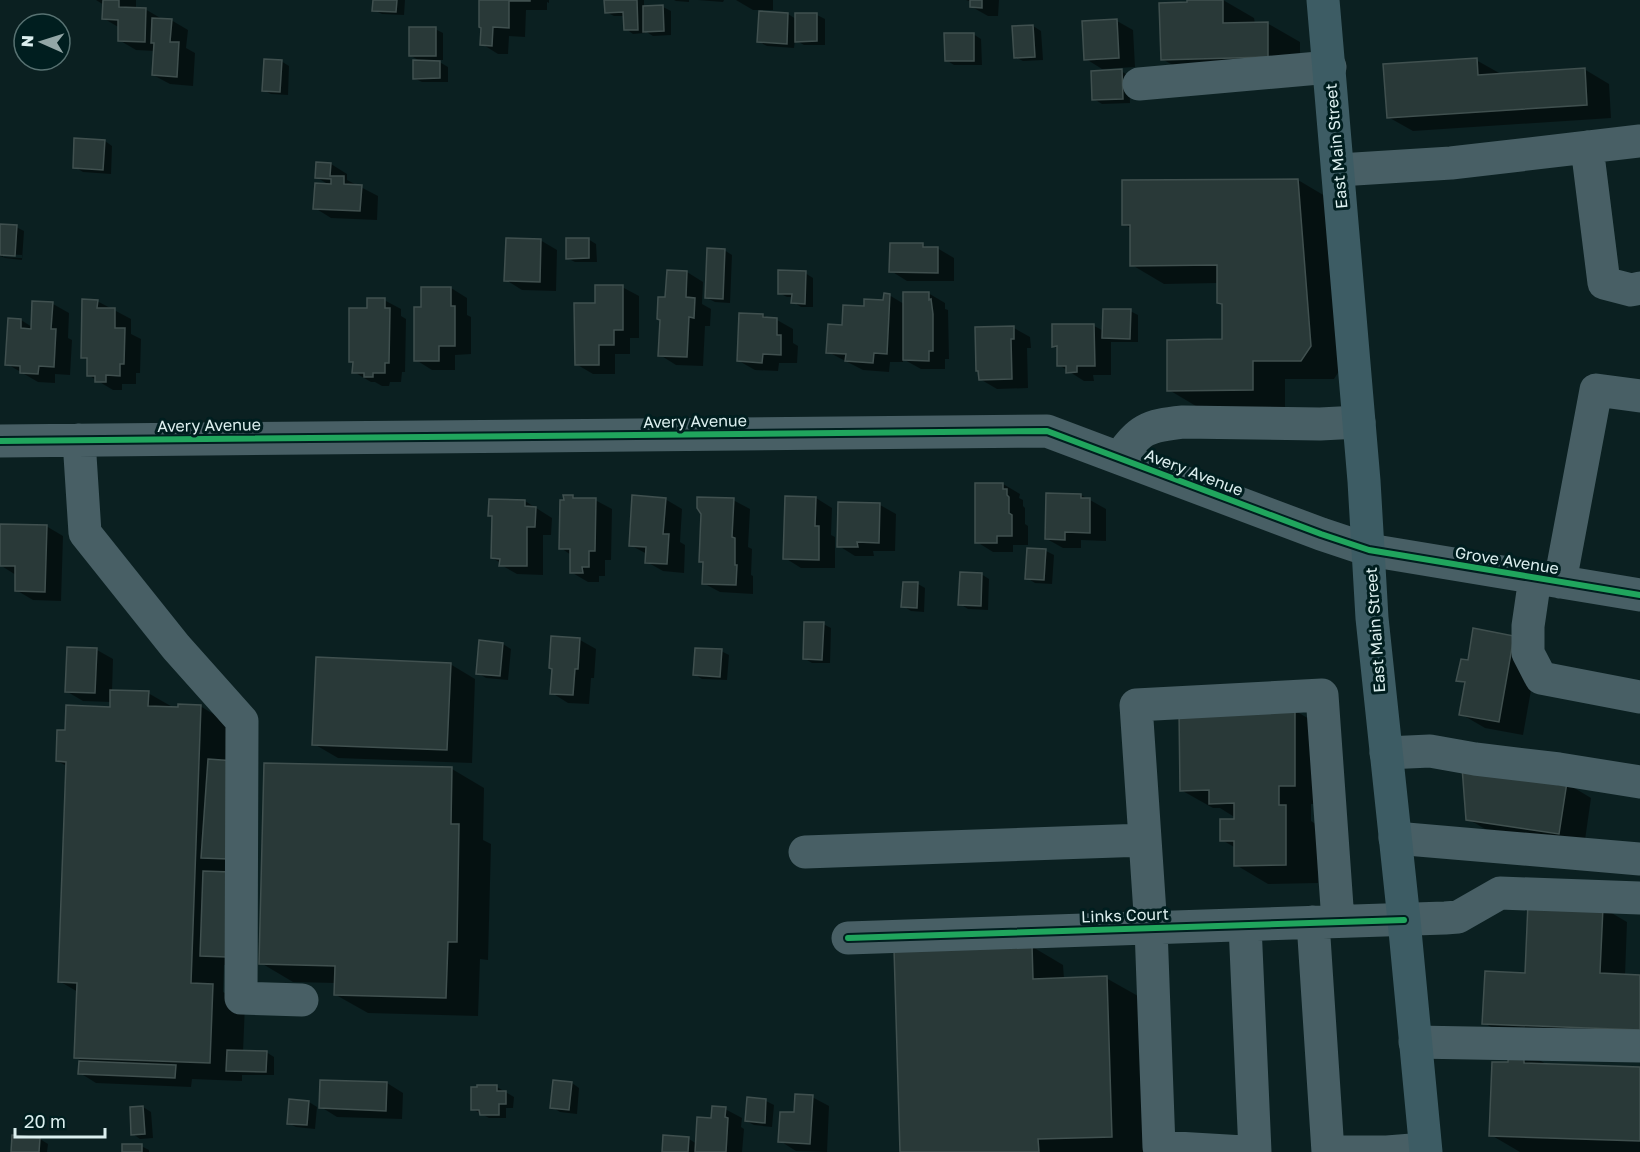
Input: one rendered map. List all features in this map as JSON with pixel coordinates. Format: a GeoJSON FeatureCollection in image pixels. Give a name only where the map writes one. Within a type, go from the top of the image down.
{"type":"FeatureCollection","features":[{"type":"Feature","properties":{"kind":"main road","name":"East Main Street"},"geometry":{"type":"LineString","coordinates":[[1323,0],[1359,422],[1372,618],[1426,1151]]}},
{"type":"Feature","properties":{"kind":"street"},"geometry":{"type":"LineString","coordinates":[[1139,84],[1330,67]]}},
{"type":"Feature","properties":{"kind":"street"},"geometry":{"type":"LineString","coordinates":[[1339,170],[1451,163],[1640,141]]}},
{"type":"Feature","properties":{"kind":"street"},"geometry":{"type":"LineString","coordinates":[[1587,147],[1604,283],[1631,290],[1640,288]]}},
{"type":"Feature","properties":{"kind":"street"},"geometry":{"type":"LineString","coordinates":[[1640,396],[1596,390],[1547,580],[1528,626],[1528,653],[1541,678],[1640,697]]}},
{"type":"Feature","properties":{"kind":"street"},"geometry":{"type":"LineString","coordinates":[[1119,458],[1141,432],[1169,423],[1359,422]]}},
{"type":"Feature","properties":{"kind":"street","name":"Avery Avenue"},"geometry":{"type":"LineString","coordinates":[[0,441],[1047,431],[1369,550]]}},
{"type":"Feature","properties":{"kind":"street"},"geometry":{"type":"LineString","coordinates":[[79,440],[86,533],[176,647],[242,721],[241,998],[302,1000]]}},
{"type":"Feature","properties":{"kind":"street","name":"Grove Avenue"},"geometry":{"type":"LineString","coordinates":[[1369,550],[1640,595]]}},
{"type":"Feature","properties":{"kind":"street"},"geometry":{"type":"LineString","coordinates":[[1244,1152],[1159,1147],[1150,928],[1136,705],[1322,695],[1329,1152],[1426,1151]]}},
{"type":"Feature","properties":{"kind":"street"},"geometry":{"type":"LineString","coordinates":[[1386,753],[1430,751],[1640,782]]}},
{"type":"Feature","properties":{"kind":"street"},"geometry":{"type":"LineString","coordinates":[[1395,838],[1640,859]]}},
{"type":"Feature","properties":{"kind":"street"},"geometry":{"type":"LineString","coordinates":[[805,852],[1145,840]]}},
{"type":"Feature","properties":{"kind":"street","name":"Links Court"},"geometry":{"type":"LineString","coordinates":[[848,938],[1458,917],[1500,893],[1640,898]]}},
{"type":"Feature","properties":{"kind":"street"},"geometry":{"type":"LineString","coordinates":[[1245,924],[1255,1152]]}},
{"type":"Feature","properties":{"kind":"street"},"geometry":{"type":"LineString","coordinates":[[1415,1042],[1640,1046]]}},
{"type":"Feature","properties":{"kind":"building"},"geometry":{"type":"Polygon","coordinates":[[[103,0],[119,0],[119,7],[146,8],[145,42],[118,41],[118,20],[102,19],[103,0]]]}},
{"type":"Feature","properties":{"kind":"building"},"geometry":{"type":"Polygon","coordinates":[[[373,0],[397,0],[396,12],[372,11],[373,0]]]}},
{"type":"Feature","properties":{"kind":"building"},"geometry":{"type":"Polygon","coordinates":[[[479,0],[530,1],[509,1],[509,28],[493,27],[492,46],[480,45],[479,0]]]}},
{"type":"Feature","properties":{"kind":"building"},"geometry":{"type":"Polygon","coordinates":[[[604,0],[637,0],[638,30],[624,30],[623,12],[605,13],[604,0]]]}},
{"type":"Feature","properties":{"kind":"building"},"geometry":{"type":"Polygon","coordinates":[[[970,0],[982,0],[982,8],[970,7],[970,0]]]}},
{"type":"Feature","properties":{"kind":"building"},"geometry":{"type":"Polygon","coordinates":[[[1187,0],[1223,0],[1223,23],[1268,22],[1268,57],[1161,60],[1159,3],[1187,2],[1187,0]]]}},
{"type":"Feature","properties":{"kind":"building"},"geometry":{"type":"Polygon","coordinates":[[[663,5],[664,31],[643,32],[643,6],[663,5]]]}},
{"type":"Feature","properties":{"kind":"building"},"geometry":{"type":"Polygon","coordinates":[[[759,11],[788,13],[787,44],[757,42],[759,11]]]}},
{"type":"Feature","properties":{"kind":"building"},"geometry":{"type":"Polygon","coordinates":[[[795,13],[817,13],[817,41],[795,42],[795,13]]]}},
{"type":"Feature","properties":{"kind":"building"},"geometry":{"type":"Polygon","coordinates":[[[152,18],[172,19],[170,42],[179,42],[177,77],[152,75],[154,43],[151,43],[152,18]]]}},
{"type":"Feature","properties":{"kind":"building"},"geometry":{"type":"Polygon","coordinates":[[[1117,19],[1119,58],[1084,60],[1082,21],[1117,19]]]}},
{"type":"Feature","properties":{"kind":"building"},"geometry":{"type":"Polygon","coordinates":[[[1033,25],[1035,57],[1014,58],[1012,26],[1033,25]]]}},
{"type":"Feature","properties":{"kind":"building"},"geometry":{"type":"Polygon","coordinates":[[[409,27],[436,27],[436,56],[409,56],[409,27]]]}},
{"type":"Feature","properties":{"kind":"building"},"geometry":{"type":"Polygon","coordinates":[[[944,33],[974,33],[974,61],[945,61],[944,33]]]}},
{"type":"Feature","properties":{"kind":"building"},"geometry":{"type":"Polygon","coordinates":[[[1477,58],[1478,75],[1585,68],[1587,105],[1387,118],[1383,64],[1477,58]]]}},
{"type":"Feature","properties":{"kind":"building"},"geometry":{"type":"Polygon","coordinates":[[[264,59],[282,60],[280,92],[262,91],[264,59]]]}},
{"type":"Feature","properties":{"kind":"building"},"geometry":{"type":"Polygon","coordinates":[[[413,60],[440,61],[440,78],[413,79],[413,60]]]}},
{"type":"Feature","properties":{"kind":"building"},"geometry":{"type":"Polygon","coordinates":[[[1122,69],[1123,99],[1092,100],[1091,71],[1122,69]]]}},
{"type":"Feature","properties":{"kind":"building"},"geometry":{"type":"Polygon","coordinates":[[[74,138],[105,140],[103,170],[73,168],[74,138]]]}},
{"type":"Feature","properties":{"kind":"building"},"geometry":{"type":"Polygon","coordinates":[[[316,162],[331,163],[330,176],[344,176],[344,184],[362,185],[360,211],[313,209],[315,183],[331,184],[331,179],[315,178],[316,162]]]}},
{"type":"Feature","properties":{"kind":"building"},"geometry":{"type":"Polygon","coordinates":[[[1298,179],[1311,346],[1301,361],[1253,361],[1253,390],[1167,391],[1167,340],[1222,339],[1222,304],[1217,303],[1217,265],[1130,266],[1130,225],[1122,225],[1122,180],[1298,179]]]}},
{"type":"Feature","properties":{"kind":"building"},"geometry":{"type":"Polygon","coordinates":[[[0,224],[17,225],[15,256],[0,255],[0,224]]]}},
{"type":"Feature","properties":{"kind":"building"},"geometry":{"type":"Polygon","coordinates":[[[506,238],[541,239],[540,282],[504,281],[506,238]]]}},
{"type":"Feature","properties":{"kind":"building"},"geometry":{"type":"Polygon","coordinates":[[[566,238],[589,238],[589,258],[566,259],[566,238]]]}},
{"type":"Feature","properties":{"kind":"building"},"geometry":{"type":"Polygon","coordinates":[[[890,243],[923,243],[923,247],[938,247],[938,273],[889,272],[890,243]]]}},
{"type":"Feature","properties":{"kind":"building"},"geometry":{"type":"Polygon","coordinates":[[[707,248],[725,249],[723,299],[705,298],[707,248]]]}},
{"type":"Feature","properties":{"kind":"building"},"geometry":{"type":"Polygon","coordinates":[[[667,270],[687,271],[686,297],[695,298],[694,318],[689,317],[687,357],[658,356],[660,320],[657,319],[658,297],[665,297],[667,270]]]}},
{"type":"Feature","properties":{"kind":"building"},"geometry":{"type":"Polygon","coordinates":[[[778,270],[806,271],[805,304],[791,303],[792,294],[778,294],[778,270]]]}},
{"type":"Feature","properties":{"kind":"building"},"geometry":{"type":"Polygon","coordinates":[[[595,285],[623,285],[623,330],[614,330],[614,345],[599,345],[599,365],[575,365],[574,303],[595,303],[595,285]]]}},
{"type":"Feature","properties":{"kind":"building"},"geometry":{"type":"Polygon","coordinates":[[[421,287],[451,287],[451,306],[455,306],[455,346],[439,346],[439,361],[414,361],[414,307],[421,307],[421,287]]]}},
{"type":"Feature","properties":{"kind":"building"},"geometry":{"type":"Polygon","coordinates":[[[903,292],[929,292],[933,314],[933,351],[929,351],[929,361],[903,360],[903,292]]]}},
{"type":"Feature","properties":{"kind":"building"},"geometry":{"type":"Polygon","coordinates":[[[884,293],[890,294],[887,354],[874,353],[873,363],[845,361],[846,354],[826,353],[828,324],[842,325],[843,305],[864,306],[864,299],[883,300],[884,293]]]}},
{"type":"Feature","properties":{"kind":"building"},"geometry":{"type":"Polygon","coordinates":[[[367,298],[385,298],[385,308],[390,308],[389,363],[385,363],[385,373],[373,373],[373,377],[364,377],[364,373],[352,373],[353,362],[349,362],[349,308],[367,308],[367,298]]]}},
{"type":"Feature","properties":{"kind":"building"},"geometry":{"type":"Polygon","coordinates":[[[82,299],[98,300],[97,308],[115,308],[115,328],[125,328],[124,364],[120,364],[120,376],[106,375],[106,382],[95,382],[95,376],[87,376],[87,358],[81,358],[82,299]]]}},
{"type":"Feature","properties":{"kind":"building"},"geometry":{"type":"Polygon","coordinates":[[[32,301],[53,302],[51,329],[56,329],[54,367],[39,366],[38,374],[20,373],[20,366],[5,365],[8,318],[21,319],[21,328],[31,329],[32,301]]]}},
{"type":"Feature","properties":{"kind":"building"},"geometry":{"type":"Polygon","coordinates":[[[1103,309],[1131,309],[1130,339],[1102,338],[1103,309]]]}},
{"type":"Feature","properties":{"kind":"building"},"geometry":{"type":"Polygon","coordinates":[[[739,313],[763,314],[763,317],[777,318],[777,335],[781,335],[781,355],[763,354],[762,363],[737,361],[739,313]]]}},
{"type":"Feature","properties":{"kind":"building"},"geometry":{"type":"Polygon","coordinates":[[[1052,324],[1094,324],[1095,366],[1077,366],[1077,372],[1066,373],[1066,366],[1057,366],[1057,346],[1052,347],[1052,324]]]}},
{"type":"Feature","properties":{"kind":"building"},"geometry":{"type":"Polygon","coordinates":[[[1014,326],[1014,339],[1011,339],[1012,379],[979,380],[978,371],[976,371],[975,327],[1014,326]]]}},
{"type":"Feature","properties":{"kind":"building"},"geometry":{"type":"Polygon","coordinates":[[[975,483],[1003,483],[1003,489],[1007,489],[1009,497],[1012,536],[997,536],[997,543],[975,543],[975,483]]]}},
{"type":"Feature","properties":{"kind":"building"},"geometry":{"type":"Polygon","coordinates":[[[1046,493],[1081,494],[1081,498],[1090,498],[1090,533],[1065,532],[1065,540],[1045,539],[1046,493]]]}},
{"type":"Feature","properties":{"kind":"building"},"geometry":{"type":"Polygon","coordinates":[[[563,495],[573,495],[573,498],[596,498],[595,551],[589,551],[589,567],[582,567],[583,573],[570,573],[570,549],[559,549],[560,500],[564,500],[563,495]]]}},
{"type":"Feature","properties":{"kind":"building"},"geometry":{"type":"Polygon","coordinates":[[[632,495],[666,498],[663,534],[669,534],[667,564],[645,563],[646,547],[629,546],[632,495]]]}},
{"type":"Feature","properties":{"kind":"building"},"geometry":{"type":"Polygon","coordinates":[[[785,496],[816,497],[815,526],[819,526],[819,560],[783,559],[785,496]]]}},
{"type":"Feature","properties":{"kind":"building"},"geometry":{"type":"Polygon","coordinates":[[[697,497],[734,498],[732,537],[735,538],[736,585],[702,584],[703,562],[699,562],[701,514],[697,508],[697,497]]]}},
{"type":"Feature","properties":{"kind":"building"},"geometry":{"type":"Polygon","coordinates":[[[489,499],[525,500],[525,506],[536,507],[535,527],[527,527],[527,566],[499,566],[500,559],[491,558],[492,516],[488,516],[489,499]]]}},
{"type":"Feature","properties":{"kind":"building"},"geometry":{"type":"Polygon","coordinates":[[[838,502],[880,503],[879,543],[857,542],[858,547],[837,547],[838,502]]]}},
{"type":"Feature","properties":{"kind":"building"},"geometry":{"type":"Polygon","coordinates":[[[0,524],[47,525],[45,592],[15,591],[15,566],[0,566],[0,524]]]}},
{"type":"Feature","properties":{"kind":"building"},"geometry":{"type":"Polygon","coordinates":[[[1027,548],[1046,549],[1044,580],[1025,579],[1027,548]]]}},
{"type":"Feature","properties":{"kind":"building"},"geometry":{"type":"Polygon","coordinates":[[[960,572],[982,573],[981,606],[958,605],[960,572]]]}},
{"type":"Feature","properties":{"kind":"building"},"geometry":{"type":"Polygon","coordinates":[[[903,582],[918,582],[917,608],[901,607],[903,582]]]}},
{"type":"Feature","properties":{"kind":"building"},"geometry":{"type":"Polygon","coordinates":[[[804,622],[824,622],[822,660],[803,659],[804,622]]]}},
{"type":"Feature","properties":{"kind":"building"},"geometry":{"type":"Polygon","coordinates":[[[1473,628],[1514,636],[1499,722],[1459,715],[1465,682],[1456,681],[1461,659],[1468,660],[1473,628]]]}},
{"type":"Feature","properties":{"kind":"building"},"geometry":{"type":"Polygon","coordinates":[[[551,636],[580,638],[573,695],[550,694],[551,636]]]}},
{"type":"Feature","properties":{"kind":"building"},"geometry":{"type":"Polygon","coordinates":[[[479,640],[503,643],[500,676],[476,674],[479,640]]]}},
{"type":"Feature","properties":{"kind":"building"},"geometry":{"type":"Polygon","coordinates":[[[67,647],[97,648],[95,693],[65,692],[67,647]]]}},
{"type":"Feature","properties":{"kind":"building"},"geometry":{"type":"Polygon","coordinates":[[[695,648],[722,649],[720,677],[693,675],[695,648]]]}},
{"type":"Feature","properties":{"kind":"building"},"geometry":{"type":"Polygon","coordinates":[[[316,657],[451,663],[447,750],[312,745],[316,657]]]}},
{"type":"Feature","properties":{"kind":"building"},"geometry":{"type":"Polygon","coordinates":[[[110,690],[149,691],[148,706],[201,705],[191,983],[213,984],[210,1063],[74,1058],[77,983],[58,982],[66,762],[56,761],[57,730],[65,730],[66,705],[110,707],[110,690]]]}},
{"type":"Feature","properties":{"kind":"building"},"geometry":{"type":"Polygon","coordinates":[[[1295,709],[1295,786],[1279,786],[1279,805],[1286,805],[1286,865],[1234,866],[1234,841],[1220,841],[1220,819],[1234,819],[1234,803],[1209,804],[1209,790],[1180,791],[1179,710],[1295,709]]]}},
{"type":"Feature","properties":{"kind":"building"},"geometry":{"type":"Polygon","coordinates":[[[208,759],[235,761],[229,859],[201,858],[208,759]]]}},
{"type":"Feature","properties":{"kind":"building"},"geometry":{"type":"Polygon","coordinates":[[[264,763],[452,767],[451,824],[459,824],[457,942],[448,942],[446,998],[334,995],[335,966],[259,964],[264,763]]]}},
{"type":"Feature","properties":{"kind":"building"},"geometry":{"type":"Polygon","coordinates":[[[1462,767],[1567,782],[1559,834],[1466,820],[1462,767]]]}},
{"type":"Feature","properties":{"kind":"building"},"geometry":{"type":"Polygon","coordinates":[[[203,871],[231,872],[227,957],[200,956],[203,871]]]}},
{"type":"Feature","properties":{"kind":"building"},"geometry":{"type":"Polygon","coordinates":[[[1528,903],[1603,907],[1600,973],[1640,975],[1640,1030],[1482,1024],[1485,971],[1525,973],[1528,903]]]}},
{"type":"Feature","properties":{"kind":"building"},"geometry":{"type":"Polygon","coordinates":[[[1032,945],[1033,979],[1107,976],[1112,1137],[1038,1139],[1039,1152],[900,1152],[894,949],[1032,945]]]}},
{"type":"Feature","properties":{"kind":"building"},"geometry":{"type":"Polygon","coordinates":[[[1509,1049],[1524,1049],[1524,1063],[1640,1067],[1640,1141],[1489,1136],[1492,1062],[1508,1062],[1509,1049]]]}},
{"type":"Feature","properties":{"kind":"building"},"geometry":{"type":"Polygon","coordinates":[[[227,1050],[267,1051],[266,1072],[226,1071],[227,1050]]]}},
{"type":"Feature","properties":{"kind":"building"},"geometry":{"type":"Polygon","coordinates":[[[79,1061],[176,1065],[175,1078],[78,1074],[79,1061]]]}},
{"type":"Feature","properties":{"kind":"building"},"geometry":{"type":"Polygon","coordinates":[[[320,1080],[387,1082],[386,1111],[319,1108],[320,1080]]]}},
{"type":"Feature","properties":{"kind":"building"},"geometry":{"type":"Polygon","coordinates":[[[553,1080],[572,1082],[569,1110],[550,1108],[553,1080]]]}},
{"type":"Feature","properties":{"kind":"building"},"geometry":{"type":"Polygon","coordinates":[[[477,1085],[497,1085],[497,1091],[506,1091],[506,1104],[499,1104],[499,1115],[480,1115],[479,1110],[471,1110],[471,1087],[477,1087],[477,1085]]]}},
{"type":"Feature","properties":{"kind":"building"},"geometry":{"type":"Polygon","coordinates":[[[795,1094],[813,1095],[810,1144],[778,1142],[780,1112],[794,1112],[795,1094]]]}},
{"type":"Feature","properties":{"kind":"building"},"geometry":{"type":"Polygon","coordinates":[[[747,1097],[766,1099],[765,1123],[745,1121],[747,1097]]]}},
{"type":"Feature","properties":{"kind":"building"},"geometry":{"type":"Polygon","coordinates":[[[289,1099],[309,1101],[307,1125],[287,1124],[289,1099]]]}},
{"type":"Feature","properties":{"kind":"building"},"geometry":{"type":"Polygon","coordinates":[[[143,1106],[145,1134],[131,1135],[130,1107],[143,1106]]]}},
{"type":"Feature","properties":{"kind":"building"},"geometry":{"type":"Polygon","coordinates":[[[712,1106],[726,1107],[725,1117],[728,1118],[726,1152],[695,1152],[697,1117],[711,1118],[712,1106]]]}},
{"type":"Feature","properties":{"kind":"building"},"geometry":{"type":"Polygon","coordinates":[[[12,1135],[40,1138],[39,1152],[11,1152],[12,1135]]]}},
{"type":"Feature","properties":{"kind":"building"},"geometry":{"type":"Polygon","coordinates":[[[663,1135],[689,1137],[688,1152],[662,1152],[663,1135]]]}},
{"type":"Feature","properties":{"kind":"building"},"geometry":{"type":"Polygon","coordinates":[[[122,1144],[142,1144],[142,1152],[122,1152],[122,1144]]]}},
{"type":"Feature","properties":{"kind":"cycle path"},"geometry":{"type":"LineString","coordinates":[[0,441],[1047,431],[1369,550],[1640,595]]}},
{"type":"Feature","properties":{"kind":"cycle path"},"geometry":{"type":"LineString","coordinates":[[848,938],[1404,920]]}}]}
